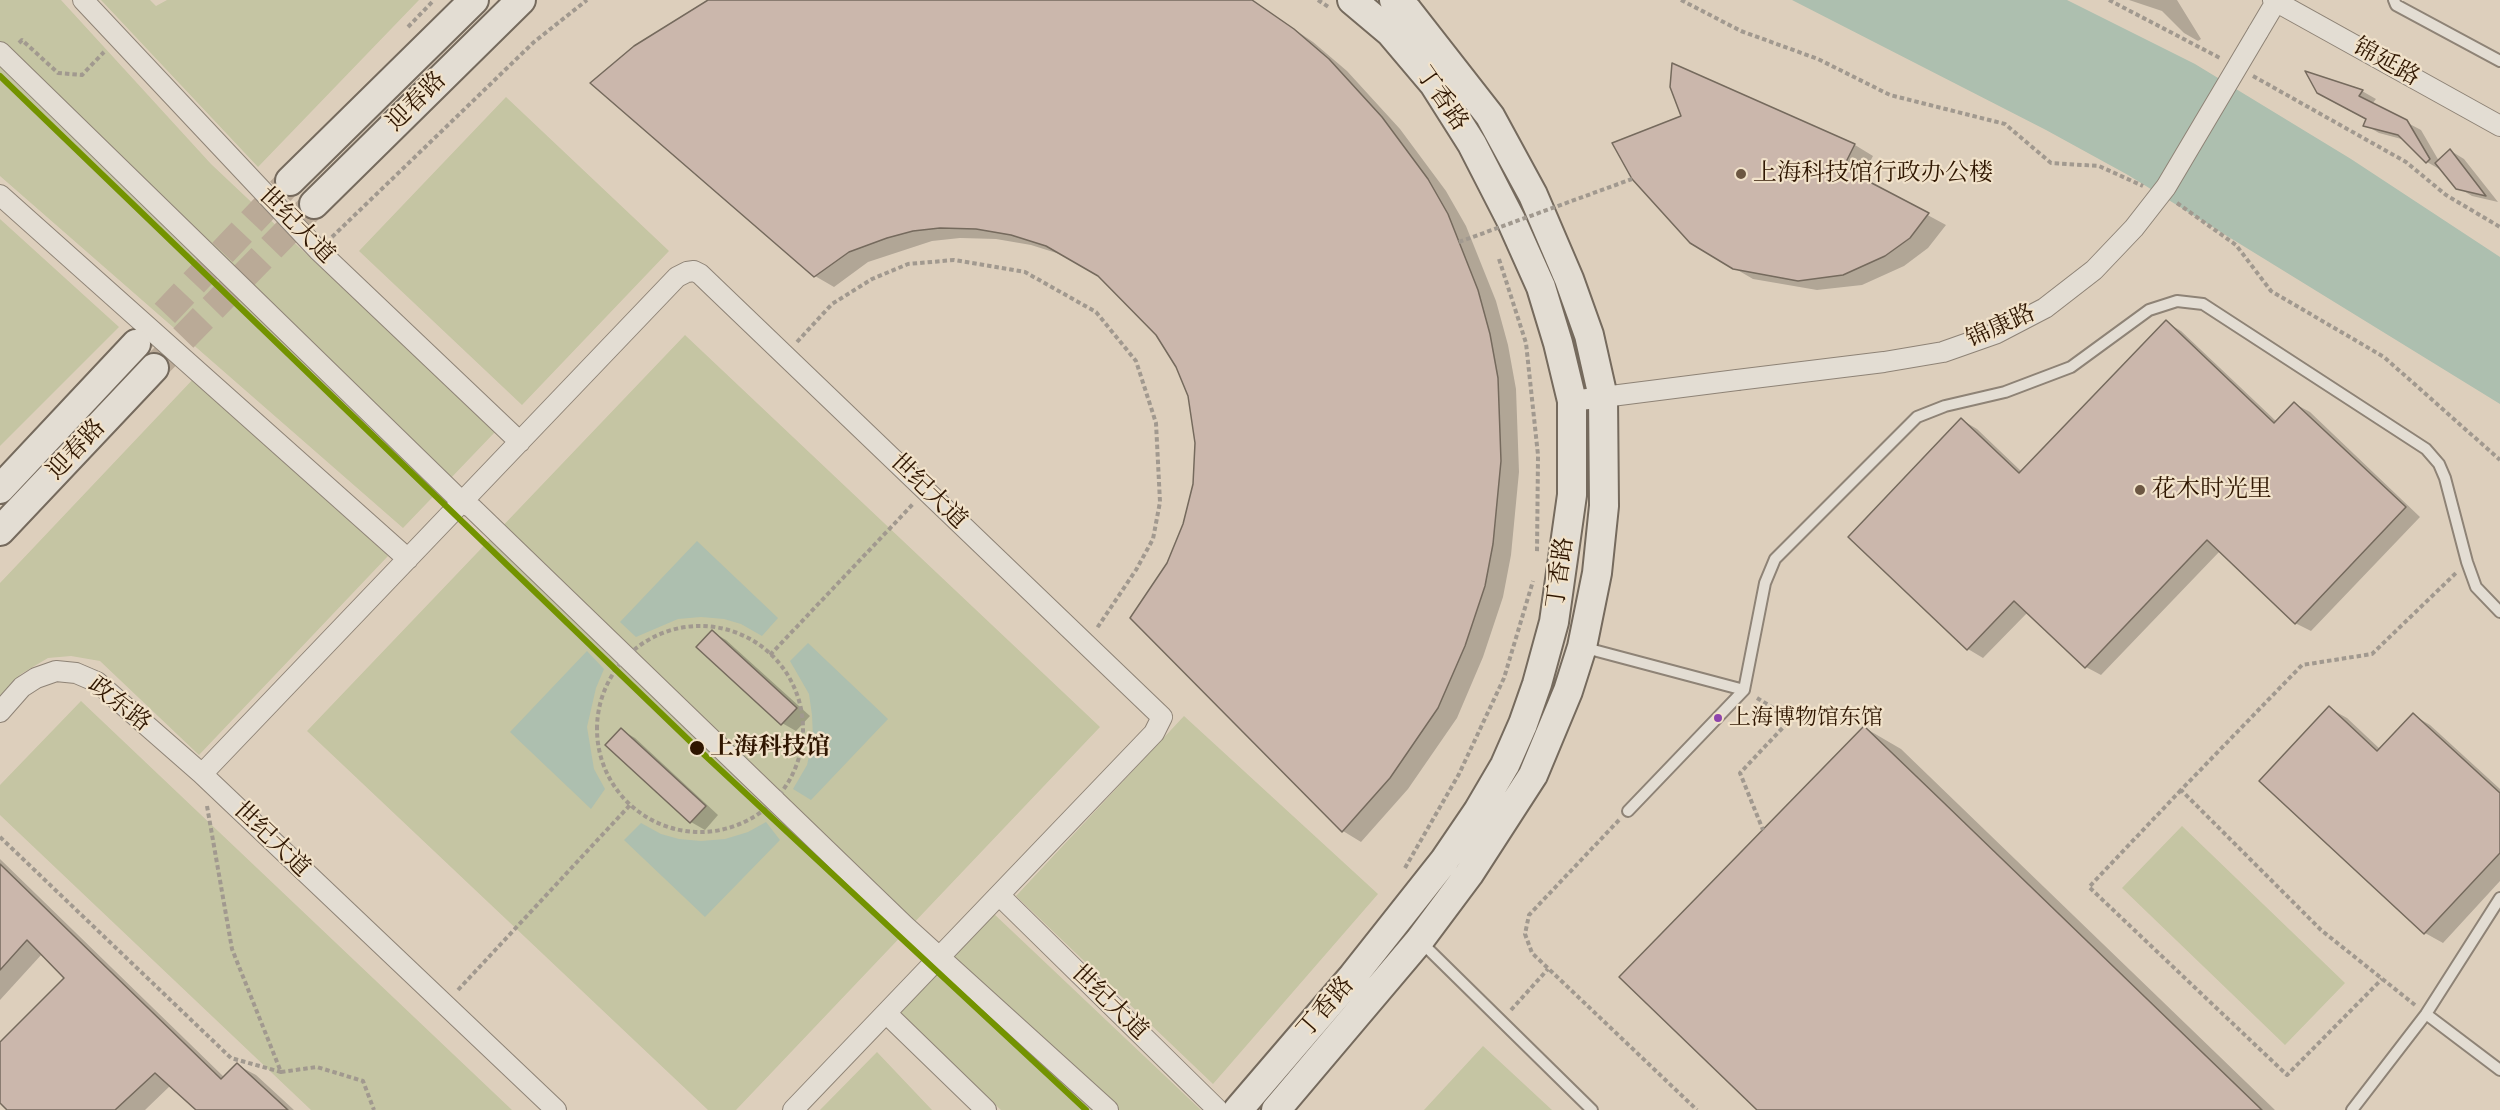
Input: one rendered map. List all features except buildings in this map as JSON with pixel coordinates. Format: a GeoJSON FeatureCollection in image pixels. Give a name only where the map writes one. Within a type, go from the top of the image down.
{"type":"FeatureCollection","features":[{"type":"Feature","properties":{"kind":"street","name":"世纪大道"},"geometry":{"type":"LineString","coordinates":[[83,0],[318,250],[520,442]]}},
{"type":"Feature","properties":{"kind":"street","name":"迎春路"},"geometry":{"type":"LineString","coordinates":[[290,181],[474,0]]}},
{"type":"Feature","properties":{"kind":"street","name":"迎春路"},"geometry":{"type":"LineString","coordinates":[[314,204],[521,0]]}},
{"type":"Feature","properties":{"kind":"street","name":"丁香路"},"geometry":{"type":"LineString","coordinates":[[1238,1110],[1353,976],[1409,930],[1469,874],[1533,775],[1568,692],[1582,647],[1597,573],[1604,506],[1603,397],[1589,335],[1533,195],[1490,116],[1408,12],[1394,0]]}},
{"type":"Feature","properties":{"kind":"street","name":"锦康路"},"geometry":{"type":"LineString","coordinates":[[1572,401],[1884,362],[1943,352],[1997,333],[2045,308],[2094,270],[2134,228],[2166,188],[2275,1]]}},
{"type":"Feature","properties":{"kind":"street","name":"锦延路"},"geometry":{"type":"LineString","coordinates":[[2275,1],[2500,126]]}},
{"type":"Feature","properties":{"kind":"street","name":"丁香路"},"geometry":{"type":"LineString","coordinates":[[1276,1110],[1409,930],[1444,861],[1505,765],[1537,684],[1554,622],[1572,495],[1572,401],[1541,286],[1511,220],[1472,144],[1434,84],[1390,32],[1342,5]]}},
{"type":"Feature","properties":{"kind":"street"},"geometry":{"type":"LineString","coordinates":[[2,54],[462,502],[472,508],[897,918],[1108,1110]]}},
{"type":"Feature","properties":{"kind":"street"},"geometry":{"type":"LineString","coordinates":[[0,195],[408,559]]}},
{"type":"Feature","properties":{"kind":"street","name":"世纪大道"},"geometry":{"type":"LineString","coordinates":[[556,1110],[202,774],[677,277],[687,272],[700,274],[1162,717],[1154,733],[793,1110]]}},
{"type":"Feature","properties":{"kind":"street","name":"迎春路"},"geometry":{"type":"LineString","coordinates":[[0,489],[136,344]]}},
{"type":"Feature","properties":{"kind":"street","name":"迎春路"},"geometry":{"type":"LineString","coordinates":[[0,531],[154,368]]}},
{"type":"Feature","properties":{"kind":"street","name":"政东路"},"geometry":{"type":"LineString","coordinates":[[0,712],[22,687],[36,678],[56,671],[75,673],[97,682],[202,774]]}},
{"type":"Feature","properties":{"kind":"street","name":"世纪大道"},"geometry":{"type":"LineString","coordinates":[[999,895],[1218,1110]]}},
{"type":"Feature","properties":{"kind":"street"},"geometry":{"type":"LineString","coordinates":[[886,1013],[986,1110]]}},
{"type":"Feature","properties":{"kind":"lane"},"geometry":{"type":"LineString","coordinates":[[2394,0],[2396,5],[2500,61]]}},
{"type":"Feature","properties":{"kind":"lane"},"geometry":{"type":"LineString","coordinates":[[1628,811],[1744,690],[1765,583],[1775,559],[1917,417],[1945,406],[2005,392],[2071,367],[2149,310],[2177,301],[2203,304],[2426,449],[2439,464],[2445,478],[2467,562],[2476,587],[2500,612]]}},
{"type":"Feature","properties":{"kind":"lane"},"geometry":{"type":"LineString","coordinates":[[1582,647],[1744,690]]}},
{"type":"Feature","properties":{"kind":"lane"},"geometry":{"type":"LineString","coordinates":[[2352,1110],[2426,1014],[2500,898]]}},
{"type":"Feature","properties":{"kind":"lane"},"geometry":{"type":"LineString","coordinates":[[1409,930],[1592,1110]]}},
{"type":"Feature","properties":{"kind":"lane"},"geometry":{"type":"LineString","coordinates":[[2426,1014],[2500,1070]]}},
{"type":"Feature","properties":{"kind":"path"},"geometry":{"type":"LineString","coordinates":[[318,250],[534,42],[587,0]]}},
{"type":"Feature","properties":{"kind":"path"},"geometry":{"type":"LineString","coordinates":[[1318,0],[1342,5]]}},
{"type":"Feature","properties":{"kind":"path"},"geometry":{"type":"LineString","coordinates":[[1681,0],[1741,31],[1818,59],[1890,95],[2005,124],[2050,163],[2099,166],[2152,190]]}},
{"type":"Feature","properties":{"kind":"path"},"geometry":{"type":"LineString","coordinates":[[2109,0],[2228,62]]}},
{"type":"Feature","properties":{"kind":"path"},"geometry":{"type":"LineString","coordinates":[[2,54],[22,40],[58,74],[82,75],[118,39]]}},
{"type":"Feature","properties":{"kind":"path"},"geometry":{"type":"LineString","coordinates":[[2248,73],[2406,162],[2446,195],[2500,227]]}},
{"type":"Feature","properties":{"kind":"path"},"geometry":{"type":"LineString","coordinates":[[1459,242],[1632,179]]}},
{"type":"Feature","properties":{"kind":"path"},"geometry":{"type":"LineString","coordinates":[[2173,200],[2236,244],[2271,291],[2384,357],[2500,460]]}},
{"type":"Feature","properties":{"kind":"path"},"geometry":{"type":"LineString","coordinates":[[1489,227],[1492,237]]}},
{"type":"Feature","properties":{"kind":"path"},"geometry":{"type":"LineString","coordinates":[[1499,257],[1526,343],[1538,454],[1537,557]]}},
{"type":"Feature","properties":{"kind":"path"},"geometry":{"type":"LineString","coordinates":[[785,356],[832,304],[872,279],[908,264],[954,260],[1025,272],[1096,312],[1136,361],[1156,423],[1160,502],[1153,539],[1136,570],[1085,643]]}},
{"type":"Feature","properties":{"kind":"path"},"geometry":{"type":"LineString","coordinates":[[770,655],[926,491]]}},
{"type":"Feature","properties":{"kind":"path"},"geometry":{"type":"LineString","coordinates":[[2382,979],[2287,1075],[2089,887],[2302,664],[2372,654],[2467,562]]}},
{"type":"Feature","properties":{"kind":"path"},"geometry":{"type":"LineString","coordinates":[[1401,874],[1459,774],[1504,678],[1534,580]]}},
{"type":"Feature","properties":{"kind":"path"},"geometry":{"type":"LineString","coordinates":[[1744,690],[1791,719],[1740,773],[1763,830]]}},
{"type":"Feature","properties":{"kind":"path"},"geometry":{"type":"LineString","coordinates":[[202,774],[232,949],[281,1072]]}},
{"type":"Feature","properties":{"kind":"path"},"geometry":{"type":"LineString","coordinates":[[2181,790],[2321,930],[2426,1014]]}},
{"type":"Feature","properties":{"kind":"path"},"geometry":{"type":"LineString","coordinates":[[445,1004],[631,804]]}},
{"type":"Feature","properties":{"kind":"path"},"geometry":{"type":"LineString","coordinates":[[1628,811],[1529,915],[1525,934],[1532,953],[1697,1110]]}},
{"type":"Feature","properties":{"kind":"path"},"geometry":{"type":"LineString","coordinates":[[0,837],[231,1058],[281,1072],[316,1067],[363,1081],[374,1110]]}},
{"type":"Feature","properties":{"kind":"path"},"geometry":{"type":"LineString","coordinates":[[1501,1021],[1548,969]]}},
{"type":"Feature","properties":{"kind":"shaded area"},"geometry":{"type":"Polygon","coordinates":[[[0,0],[61,0],[211,164],[495,432],[403,528],[0,176],[0,0]]]}},
{"type":"Feature","properties":{"kind":"shaded area"},"geometry":{"type":"Polygon","coordinates":[[[101,0],[150,0],[156,6],[167,0],[419,0],[258,167],[101,0]]]}},
{"type":"Feature","properties":{"kind":"shaded area"},"geometry":{"type":"Polygon","coordinates":[[[1792,0],[2067,0],[2195,64],[2351,159],[2500,257],[2500,404],[2128,175],[2046,130],[1792,0]]]}},
{"type":"Feature","properties":{"kind":"shaded area"},"geometry":{"type":"Polygon","coordinates":[[[506,97],[669,251],[522,405],[359,251],[506,97]]]}},
{"type":"Feature","properties":{"kind":"shaded area"},"geometry":{"type":"Polygon","coordinates":[[[0,219],[119,327],[0,446],[0,219]]]}},
{"type":"Feature","properties":{"kind":"shaded area"},"geometry":{"type":"Polygon","coordinates":[[[685,335],[1100,727],[736,1110],[708,1110],[307,731],[685,335]]]}},
{"type":"Feature","properties":{"kind":"shaded area"},"geometry":{"type":"Polygon","coordinates":[[[196,376],[388,556],[199,755],[100,661],[71,656],[48,658],[21,674],[0,696],[0,583],[196,376]]]}},
{"type":"Feature","properties":{"kind":"shaded area"},"geometry":{"type":"Polygon","coordinates":[[[697,541],[778,618],[762,636],[741,624],[724,619],[701,617],[678,619],[636,637],[620,622],[697,541]]]}},
{"type":"Feature","properties":{"kind":"shaded area"},"geometry":{"type":"Polygon","coordinates":[[[808,643],[888,719],[811,800],[793,789],[807,765],[813,738],[809,694],[790,661],[808,643]]]}},
{"type":"Feature","properties":{"kind":"shaded area"},"geometry":{"type":"Polygon","coordinates":[[[587,651],[604,669],[596,688],[587,727],[594,769],[605,789],[591,809],[510,732],[587,651]]]}},
{"type":"Feature","properties":{"kind":"shaded area"},"geometry":{"type":"Polygon","coordinates":[[[81,701],[512,1110],[311,1110],[0,815],[0,785],[81,701]]]}},
{"type":"Feature","properties":{"kind":"shaded area"},"geometry":{"type":"Polygon","coordinates":[[[1184,716],[1378,894],[1213,1084],[1016,896],[1184,716]]]}},
{"type":"Feature","properties":{"kind":"shaded area"},"geometry":{"type":"Polygon","coordinates":[[[766,822],[780,840],[705,917],[624,840],[641,823],[661,834],[679,839],[701,841],[725,839],[748,832],[766,822]]]}},
{"type":"Feature","properties":{"kind":"shaded area"},"geometry":{"type":"Polygon","coordinates":[[[2182,826],[2345,983],[2285,1045],[2122,888],[2182,826]]]}},
{"type":"Feature","properties":{"kind":"shaded area"},"geometry":{"type":"Polygon","coordinates":[[[993,913],[1201,1110],[1001,1110],[898,1013],[993,913]]]}},
{"type":"Feature","properties":{"kind":"shaded area"},"geometry":{"type":"Polygon","coordinates":[[[1483,1046],[1552,1110],[1424,1110],[1483,1046]]]}},
{"type":"Feature","properties":{"kind":"shaded area"},"geometry":{"type":"Polygon","coordinates":[[[877,1052],[932,1110],[820,1110],[877,1052]]]}},
{"type":"Feature","properties":{"kind":"tunnel"},"geometry":{"type":"LineString","coordinates":[[136,344],[290,181]]}},
{"type":"Feature","properties":{"kind":"tunnel"},"geometry":{"type":"LineString","coordinates":[[154,368],[314,204]]}},
{"type":"Feature","properties":{"kind":"transit line"},"geometry":{"type":"LineString","coordinates":[[0,76],[697,748],[1086,1110]]}},
{"type":"Feature","properties":{"kind":"place","name":"上海科技馆行政办公楼"},"geometry":{"type":"Point","coordinates":[1741,174]}},
{"type":"Feature","properties":{"kind":"place","name":"花木时光里"},"geometry":{"type":"Point","coordinates":[2140,490]}},
{"type":"Feature","properties":{"kind":"place","name":"上海博物馆东馆"},"geometry":{"type":"Point","coordinates":[1718,718]}},
{"type":"Feature","properties":{"kind":"place","name":"上海科技馆"},"geometry":{"type":"Point","coordinates":[697,748]}}]}
